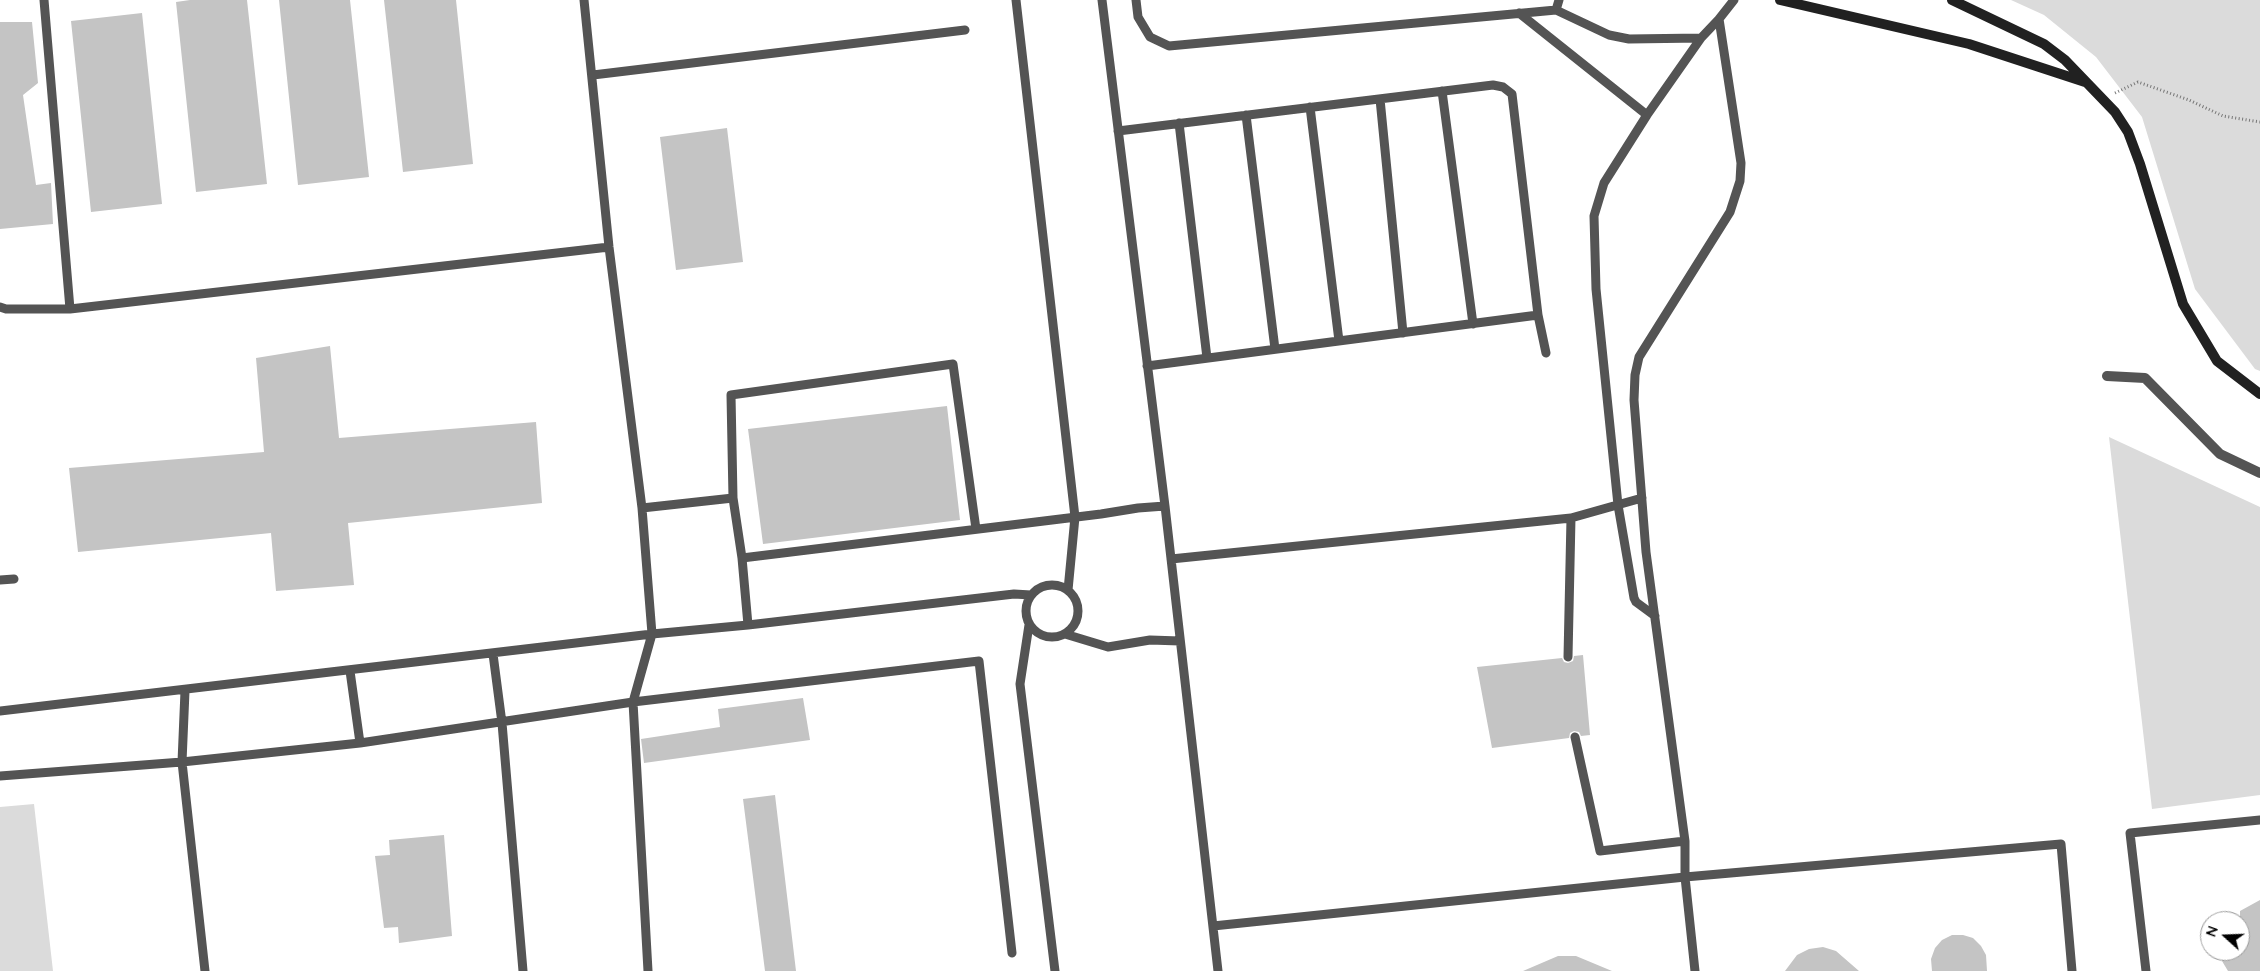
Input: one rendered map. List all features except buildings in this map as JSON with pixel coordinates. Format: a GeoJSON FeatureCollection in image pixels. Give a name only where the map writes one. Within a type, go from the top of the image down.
{"type":"FeatureCollection","features":[{"type":"Feature","properties":{"kind":"main road"},"geometry":{"type":"LineString","coordinates":[[1780,0],[1969,44],[2086,83]]}},
{"type":"Feature","properties":{"kind":"main road"},"geometry":{"type":"LineString","coordinates":[[1952,0],[2044,44],[2065,60],[2115,112],[2128,132],[2137,156],[2183,304],[2217,361],[2260,394]]}},
{"type":"Feature","properties":{"kind":"street"},"geometry":{"type":"LineString","coordinates":[[2107,376],[2145,378],[2220,454],[2260,473]]}},
{"type":"Feature","properties":{"kind":"lane"},"geometry":{"type":"LineString","coordinates":[[44,0],[70,309]]}},
{"type":"Feature","properties":{"kind":"lane"},"geometry":{"type":"LineString","coordinates":[[584,0],[609,247],[642,508],[652,634],[633,702],[648,971]]}},
{"type":"Feature","properties":{"kind":"lane"},"geometry":{"type":"LineString","coordinates":[[1016,0],[1075,517],[1068,590]]}},
{"type":"Feature","properties":{"kind":"lane"},"geometry":{"type":"LineString","coordinates":[[1102,0],[1165,506],[1218,971]]}},
{"type":"Feature","properties":{"kind":"lane"},"geometry":{"type":"LineString","coordinates":[[1136,0],[1138,18],[1150,37],[1169,46],[1556,10],[1609,35],[1629,40],[1701,38]]}},
{"type":"Feature","properties":{"kind":"lane"},"geometry":{"type":"LineString","coordinates":[[1556,10],[1559,0]]}},
{"type":"Feature","properties":{"kind":"lane"},"geometry":{"type":"LineString","coordinates":[[1655,616],[1636,602],[1634,598],[1618,505],[1596,289],[1594,216],[1604,184],[1647,115],[1701,38],[1734,0]]}},
{"type":"Feature","properties":{"kind":"lane"},"geometry":{"type":"LineString","coordinates":[[1520,13],[1647,115]]}},
{"type":"Feature","properties":{"kind":"lane"},"geometry":{"type":"LineString","coordinates":[[1695,971],[1685,877],[1685,841],[1655,616],[1642,498],[1634,400],[1635,375],[1639,357],[1730,212],[1740,181],[1740,163],[1719,19]]}},
{"type":"Feature","properties":{"kind":"lane"},"geometry":{"type":"LineString","coordinates":[[593,75],[965,30]]}},
{"type":"Feature","properties":{"kind":"lane"},"geometry":{"type":"LineString","coordinates":[[1118,131],[1493,85],[1503,87],[1512,94],[1538,315],[1546,354]]}},
{"type":"Feature","properties":{"kind":"lane"},"geometry":{"type":"LineString","coordinates":[[1442,91],[1474,324]]}},
{"type":"Feature","properties":{"kind":"lane"},"geometry":{"type":"LineString","coordinates":[[1380,98],[1403,333]]}},
{"type":"Feature","properties":{"kind":"lane"},"geometry":{"type":"LineString","coordinates":[[1310,107],[1339,341]]}},
{"type":"Feature","properties":{"kind":"lane"},"geometry":{"type":"LineString","coordinates":[[1246,115],[1275,349]]}},
{"type":"Feature","properties":{"kind":"lane"},"geometry":{"type":"LineString","coordinates":[[1179,123],[1207,358]]}},
{"type":"Feature","properties":{"kind":"lane"},"geometry":{"type":"LineString","coordinates":[[2,310],[70,309],[609,247]]}},
{"type":"Feature","properties":{"kind":"lane"},"geometry":{"type":"LineString","coordinates":[[1147,366],[1538,315]]}},
{"type":"Feature","properties":{"kind":"lane"},"geometry":{"type":"LineString","coordinates":[[748,626],[734,498],[731,395],[953,364],[976,529]]}},
{"type":"Feature","properties":{"kind":"lane"},"geometry":{"type":"LineString","coordinates":[[642,508],[734,498]]}},
{"type":"Feature","properties":{"kind":"lane"},"geometry":{"type":"LineString","coordinates":[[1171,559],[1571,518],[1642,498]]}},
{"type":"Feature","properties":{"kind":"lane"},"geometry":{"type":"LineString","coordinates":[[742,558],[1165,506]]}},
{"type":"Feature","properties":{"kind":"lane"},"geometry":{"type":"LineString","coordinates":[[1568,657],[1571,518]]}},
{"type":"Feature","properties":{"kind":"lane"},"geometry":{"type":"LineString","coordinates":[[0,580],[14,579]]}},
{"type":"Feature","properties":{"kind":"lane"},"geometry":{"type":"LineString","coordinates":[[1049,585],[1059,585],[1068,590],[1075,598],[1078,608],[1078,618],[1073,628],[1055,638],[1045,637],[1036,632],[1029,624],[1026,615],[1026,604],[1031,595],[1039,588],[1049,585]]}},
{"type":"Feature","properties":{"kind":"lane"},"geometry":{"type":"LineString","coordinates":[[0,711],[185,691],[652,634],[748,626],[1014,594],[1031,595]]}},
{"type":"Feature","properties":{"kind":"lane"},"geometry":{"type":"LineString","coordinates":[[1029,624],[1020,684],[1055,971]]}},
{"type":"Feature","properties":{"kind":"lane"},"geometry":{"type":"LineString","coordinates":[[1065,634],[1108,647],[1150,640],[1180,641]]}},
{"type":"Feature","properties":{"kind":"lane"},"geometry":{"type":"LineString","coordinates":[[493,654],[502,723],[523,971]]}},
{"type":"Feature","properties":{"kind":"lane"},"geometry":{"type":"LineString","coordinates":[[0,776],[182,762],[360,743],[633,702],[979,661],[1012,953]]}},
{"type":"Feature","properties":{"kind":"lane"},"geometry":{"type":"LineString","coordinates":[[350,671],[360,743]]}},
{"type":"Feature","properties":{"kind":"lane"},"geometry":{"type":"LineString","coordinates":[[185,691],[182,762],[205,971]]}},
{"type":"Feature","properties":{"kind":"lane"},"geometry":{"type":"LineString","coordinates":[[1575,737],[1600,851],[1685,841]]}},
{"type":"Feature","properties":{"kind":"lane"},"geometry":{"type":"LineString","coordinates":[[2146,971],[2130,833],[2260,820]]}},
{"type":"Feature","properties":{"kind":"lane"},"geometry":{"type":"LineString","coordinates":[[1213,926],[1685,877],[2061,844],[2072,971]]}},
{"type":"Feature","properties":{"kind":"path"},"geometry":{"type":"LineString","coordinates":[[2103,98],[2138,82],[2189,100],[2223,116],[2260,122]]}},
{"type":"Feature","properties":{"kind":"shaded area"},"geometry":{"type":"Polygon","coordinates":[[[2011,0],[2260,0],[2260,371],[2255,369],[2195,289],[2142,117],[2096,57],[2044,15],[2011,0]]]}},
{"type":"Feature","properties":{"kind":"shaded area"},"geometry":{"type":"Polygon","coordinates":[[[2109,437],[2260,507],[2260,795],[2152,809],[2109,437]]]}},
{"type":"Feature","properties":{"kind":"shaded area"},"geometry":{"type":"Polygon","coordinates":[[[34,804],[53,971],[0,971],[0,807],[34,804]]]}}]}
